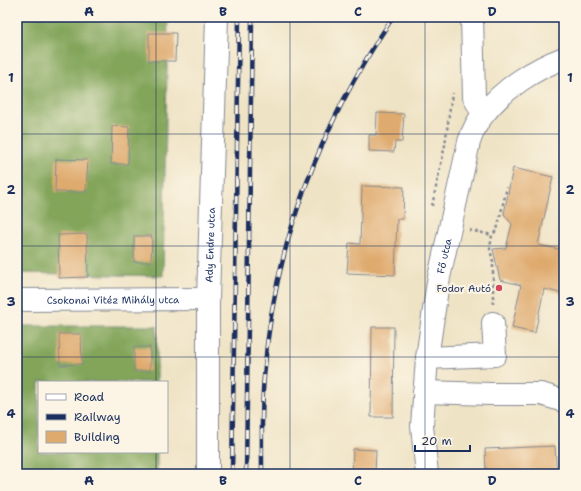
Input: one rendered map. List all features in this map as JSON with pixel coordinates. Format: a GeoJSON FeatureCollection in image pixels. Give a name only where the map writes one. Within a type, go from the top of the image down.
{"type":"FeatureCollection","features":[{"type":"Feature","properties":{"kind":"street","name":"Ady Endre utca"},"geometry":{"type":"LineString","coordinates":[[208,474],[208,299],[216,17]]}},
{"type":"Feature","properties":{"kind":"street"},"geometry":{"type":"LineString","coordinates":[[472,17],[474,97],[483,114]]}},
{"type":"Feature","properties":{"kind":"street","name":"Fő utca"},"geometry":{"type":"LineString","coordinates":[[427,474],[422,426],[427,358],[438,282],[469,142],[474,129],[483,114],[501,96],[524,78],[546,65],[564,58]]}},
{"type":"Feature","properties":{"kind":"street","name":"Csokonai Vitéz Mihály utca"},"geometry":{"type":"LineString","coordinates":[[17,300],[208,299]]}},
{"type":"Feature","properties":{"kind":"street"},"geometry":{"type":"LineString","coordinates":[[427,358],[494,356],[493,323]]}},
{"type":"Feature","properties":{"kind":"street"},"geometry":{"type":"LineString","coordinates":[[424,392],[541,394],[564,401]]}},
{"type":"Feature","properties":{"kind":"path"},"geometry":{"type":"LineString","coordinates":[[432,212],[434,193],[447,138],[453,86]]}},
{"type":"Feature","properties":{"kind":"path"},"geometry":{"type":"LineString","coordinates":[[493,323],[493,262],[490,249],[492,235],[498,230],[507,187]]}},
{"type":"Feature","properties":{"kind":"path"},"geometry":{"type":"LineString","coordinates":[[468,230],[492,235]]}},
{"type":"Feature","properties":{"kind":"green space"},"geometry":{"type":"Polygon","coordinates":[[[17,17],[168,17],[163,276],[17,273],[17,17]]]}},
{"type":"Feature","properties":{"kind":"green space"},"geometry":{"type":"Polygon","coordinates":[[[17,326],[157,326],[157,381],[38,381],[38,453],[157,453],[157,474],[17,474],[17,326]]]}},
{"type":"Feature","properties":{"kind":"building"},"geometry":{"type":"Polygon","coordinates":[[[149,33],[176,33],[175,61],[149,61],[149,33]]]}},
{"type":"Feature","properties":{"kind":"building"},"geometry":{"type":"Polygon","coordinates":[[[377,113],[404,114],[402,142],[395,142],[394,152],[369,151],[369,135],[376,135],[377,113]]]}},
{"type":"Feature","properties":{"kind":"building"},"geometry":{"type":"Polygon","coordinates":[[[112,126],[129,127],[128,164],[111,164],[112,126]]]}},
{"type":"Feature","properties":{"kind":"building"},"geometry":{"type":"Polygon","coordinates":[[[56,159],[88,160],[86,192],[55,192],[56,159]]]}},
{"type":"Feature","properties":{"kind":"building"},"geometry":{"type":"Polygon","coordinates":[[[513,168],[553,177],[538,245],[564,250],[564,294],[544,289],[535,333],[512,328],[521,285],[500,280],[493,249],[506,248],[512,224],[504,214],[513,168]]]}},
{"type":"Feature","properties":{"kind":"building"},"geometry":{"type":"Polygon","coordinates":[[[362,186],[404,187],[403,219],[397,219],[395,275],[347,273],[349,243],[360,244],[362,186]]]}},
{"type":"Feature","properties":{"kind":"building"},"geometry":{"type":"Polygon","coordinates":[[[87,234],[88,277],[59,278],[58,235],[87,234]]]}},
{"type":"Feature","properties":{"kind":"building"},"geometry":{"type":"Polygon","coordinates":[[[134,236],[152,236],[151,262],[134,262],[134,236]]]}},
{"type":"Feature","properties":{"kind":"building"},"geometry":{"type":"Polygon","coordinates":[[[372,327],[394,327],[393,417],[371,417],[372,327]]]}},
{"type":"Feature","properties":{"kind":"building"},"geometry":{"type":"Polygon","coordinates":[[[59,334],[81,334],[82,364],[60,365],[59,334]]]}},
{"type":"Feature","properties":{"kind":"building"},"geometry":{"type":"Polygon","coordinates":[[[134,347],[150,347],[150,371],[134,371],[134,347]]]}},
{"type":"Feature","properties":{"kind":"building"},"geometry":{"type":"Polygon","coordinates":[[[555,446],[557,474],[486,474],[485,449],[555,446]]]}},
{"type":"Feature","properties":{"kind":"building"},"geometry":{"type":"Polygon","coordinates":[[[353,449],[376,450],[375,474],[352,474],[353,449]]]}},
{"type":"Feature","properties":{"kind":"railway"},"geometry":{"type":"LineString","coordinates":[[232,474],[239,17]]}},
{"type":"Feature","properties":{"kind":"railway"},"geometry":{"type":"LineString","coordinates":[[246,474],[252,17]]}},
{"type":"Feature","properties":{"kind":"railway"},"geometry":{"type":"LineString","coordinates":[[262,474],[262,401],[269,329],[278,281],[290,234],[304,189],[322,144],[343,101],[367,58],[393,17]]}},
{"type":"Feature","properties":{"kind":"place","name":"Fodor Autó"},"geometry":{"type":"Point","coordinates":[499,288]}}]}
